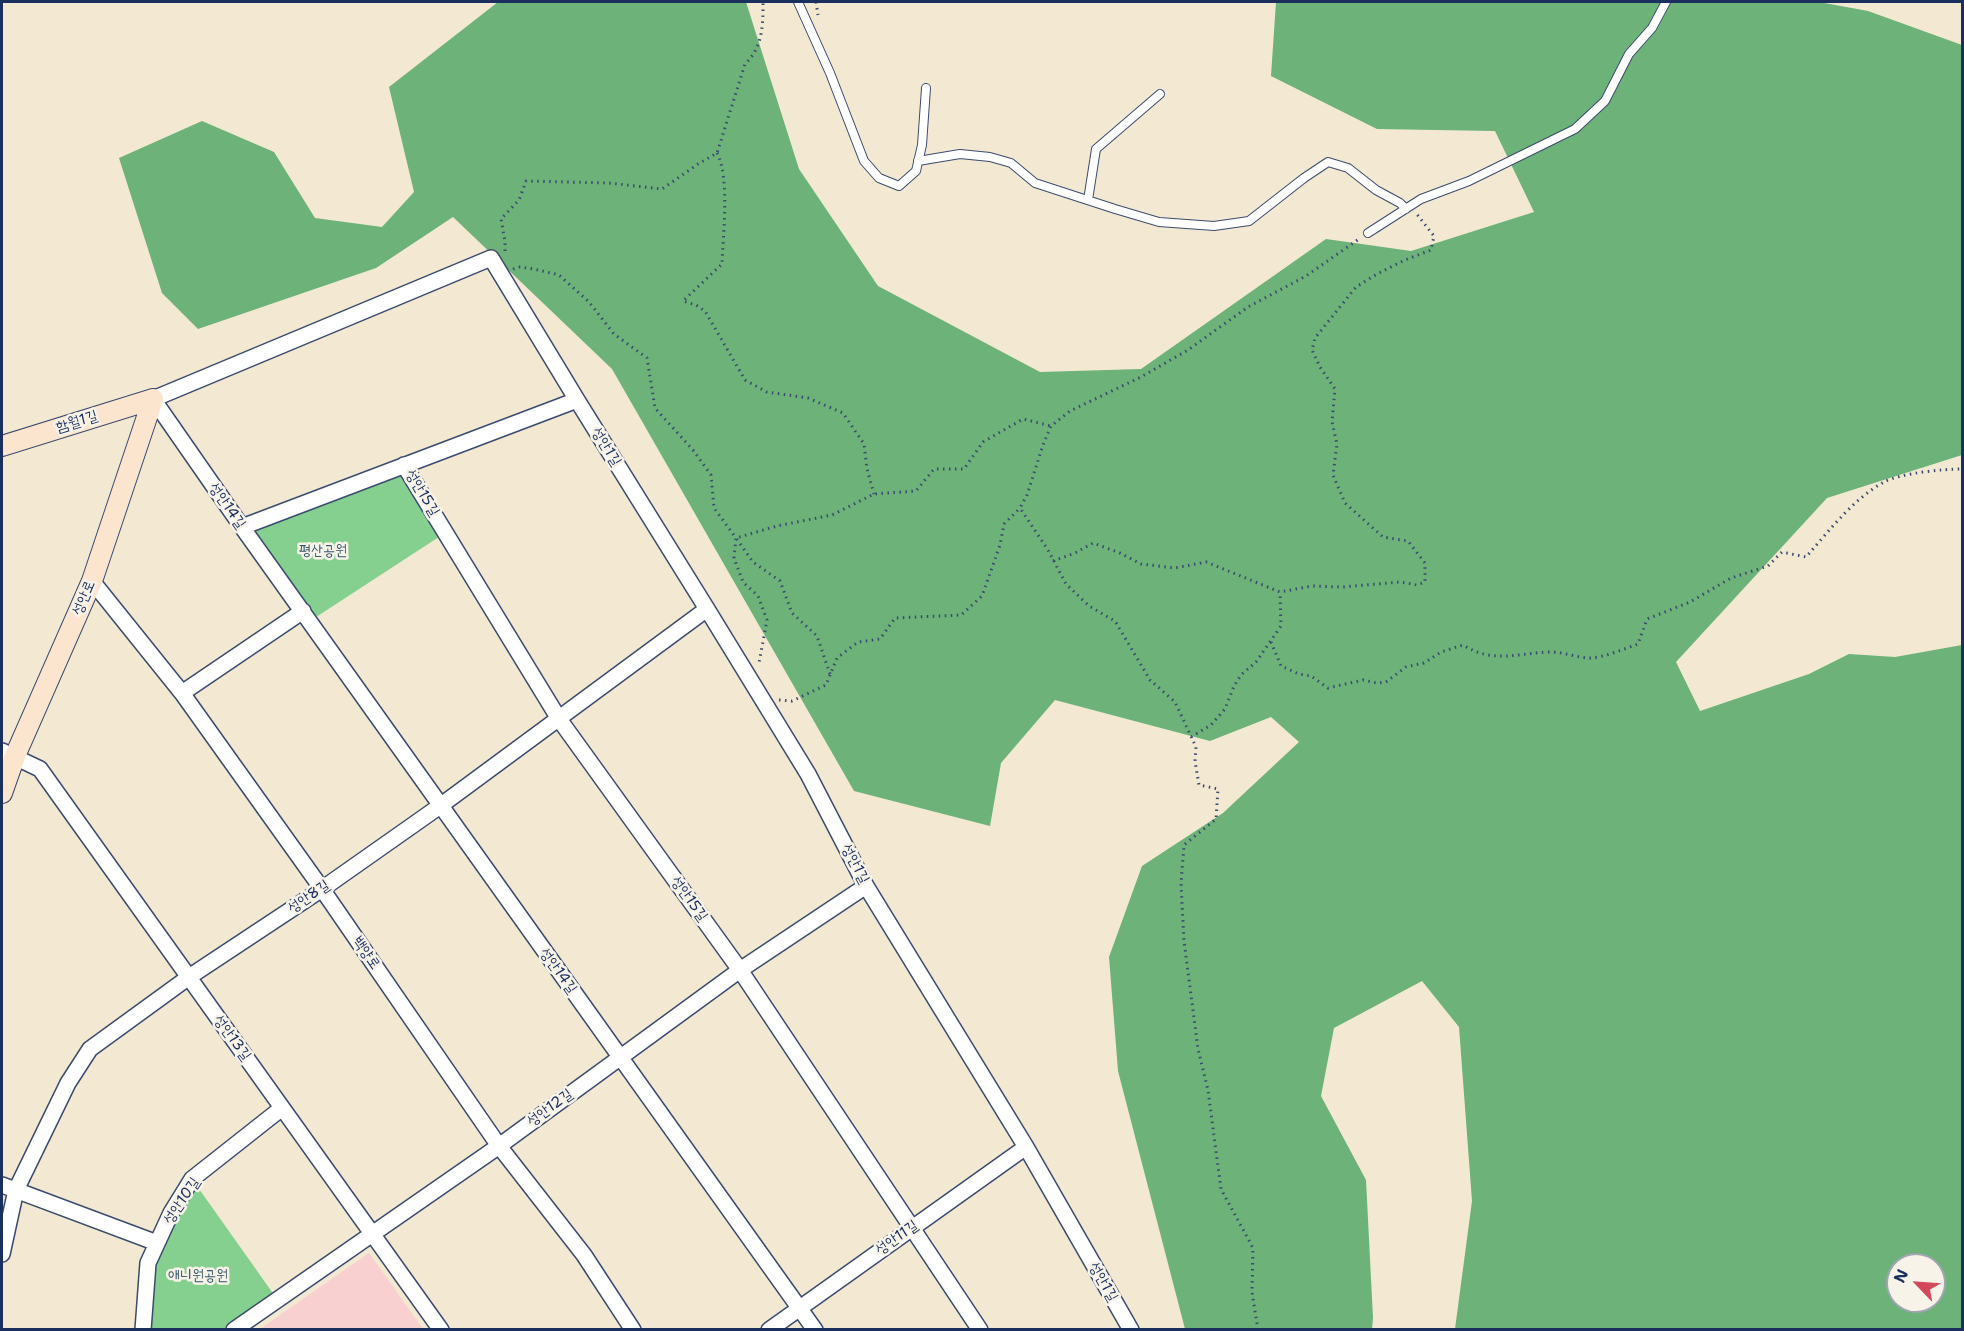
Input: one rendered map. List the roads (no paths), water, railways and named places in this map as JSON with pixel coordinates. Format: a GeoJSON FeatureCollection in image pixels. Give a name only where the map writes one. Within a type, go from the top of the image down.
{"type":"FeatureCollection","features":[{"type":"Feature","properties":{"kind":"street","name":"성안1길"},"geometry":{"type":"LineString","coordinates":[[153,399],[491,258],[502,272],[577,400],[808,774],[866,886],[1026,1147],[1131,1329]]}},
{"type":"Feature","properties":{"kind":"street","name":"함월1길"},"geometry":{"type":"LineString","coordinates":[[2,446],[153,399]]}},
{"type":"Feature","properties":{"kind":"street","name":"성안14길"},"geometry":{"type":"LineString","coordinates":[[153,399],[815,1329]]}},
{"type":"Feature","properties":{"kind":"street","name":"성안로"},"geometry":{"type":"LineString","coordinates":[[2,793],[8,754],[92,581],[153,399]]}},
{"type":"Feature","properties":{"kind":"street"},"geometry":{"type":"LineString","coordinates":[[242,527],[577,400]]}},
{"type":"Feature","properties":{"kind":"street","name":"성안15길"},"geometry":{"type":"LineString","coordinates":[[404,465],[559,719],[740,970],[980,1329]]}},
{"type":"Feature","properties":{"kind":"street","name":"백양로"},"geometry":{"type":"LineString","coordinates":[[92,581],[182,693],[322,889],[499,1146],[584,1256],[633,1329]]}},
{"type":"Feature","properties":{"kind":"street","name":"성안8길"},"geometry":{"type":"LineString","coordinates":[[2,1254],[9,1188],[68,1083],[90,1049],[189,977],[322,889],[441,806],[707,609]]}},
{"type":"Feature","properties":{"kind":"street"},"geometry":{"type":"LineString","coordinates":[[182,693],[303,611]]}},
{"type":"Feature","properties":{"kind":"street","name":"성안13길"},"geometry":{"type":"LineString","coordinates":[[8,754],[40,769],[441,1329]]}},
{"type":"Feature","properties":{"kind":"street","name":"성안12길"},"geometry":{"type":"LineString","coordinates":[[234,1329],[499,1146],[740,970],[866,886]]}},
{"type":"Feature","properties":{"kind":"street","name":"성안10길"},"geometry":{"type":"LineString","coordinates":[[143,1329],[148,1263],[171,1213],[192,1179],[282,1108]]}},
{"type":"Feature","properties":{"kind":"street","name":"성안11길"},"geometry":{"type":"LineString","coordinates":[[769,1329],[1026,1147]]}},
{"type":"Feature","properties":{"kind":"street"},"geometry":{"type":"LineString","coordinates":[[9,1188],[157,1243]]}},
{"type":"Feature","properties":{"kind":"lane"},"geometry":{"type":"LineString","coordinates":[[798,2],[830,73],[864,161],[879,178],[899,186],[916,171],[922,145],[926,88]]}},
{"type":"Feature","properties":{"kind":"lane"},"geometry":{"type":"LineString","coordinates":[[1368,233],[1421,199],[1469,180],[1575,129],[1605,102],[1629,54],[1652,28],[1666,2]]}},
{"type":"Feature","properties":{"kind":"lane"},"geometry":{"type":"LineString","coordinates":[[1088,200],[1096,149],[1160,94]]}},
{"type":"Feature","properties":{"kind":"lane"},"geometry":{"type":"LineString","coordinates":[[918,161],[960,154],[990,157],[1011,163],[1035,183],[1159,222],[1214,226],[1249,221],[1328,162],[1348,168],[1376,190],[1409,207]]}},
{"type":"Feature","properties":{"kind":"park label","name":"평산공원"},"geometry":{"type":"Point","coordinates":[323,551]}},
{"type":"Feature","properties":{"kind":"park label","name":"애니원공원"},"geometry":{"type":"Point","coordinates":[198,1276]}}]}
